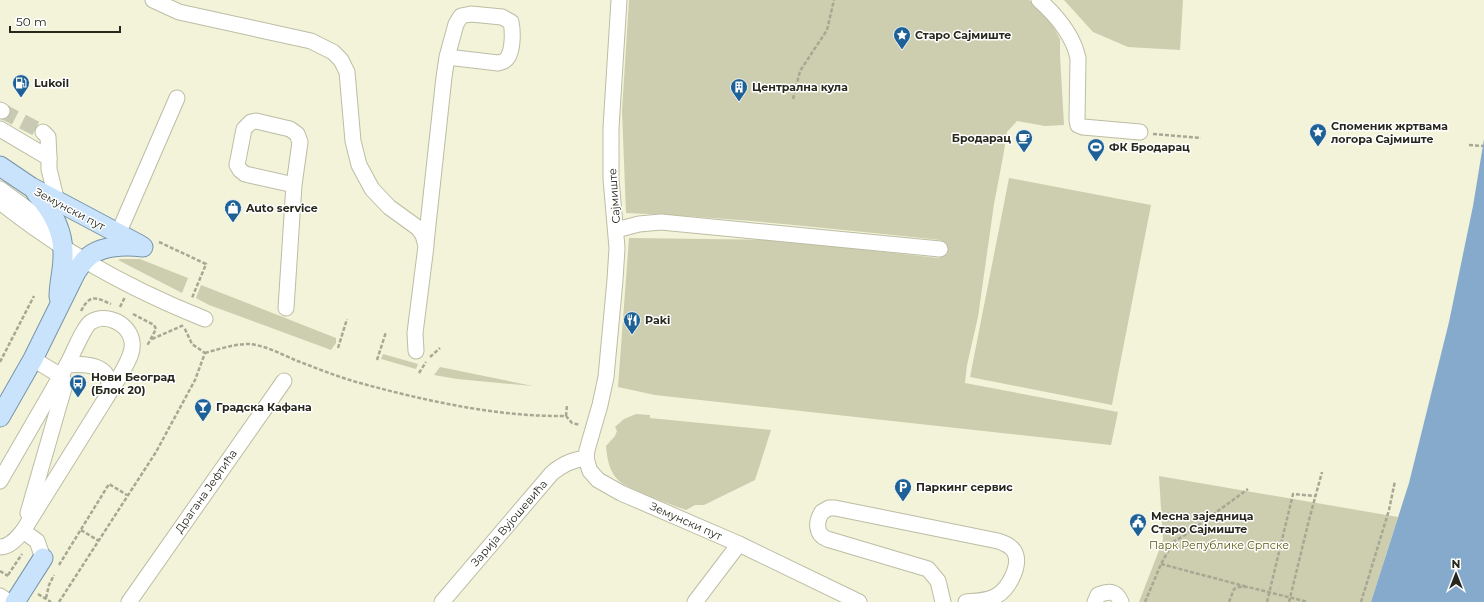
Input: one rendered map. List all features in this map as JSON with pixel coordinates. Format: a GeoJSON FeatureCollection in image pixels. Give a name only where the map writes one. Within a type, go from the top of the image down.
{"type":"FeatureCollection","features":[{"type":"Feature","properties":{"kind":"main road","name":"Земунски пут"},"geometry":{"type":"LineString","coordinates":[[0,166],[31,187],[57,202],[118,234],[150,244]]}},
{"type":"Feature","properties":{"kind":"main road"},"geometry":{"type":"LineString","coordinates":[[31,187],[50,210],[61,240],[63,261],[58,306]]}},
{"type":"Feature","properties":{"kind":"main road"},"geometry":{"type":"LineString","coordinates":[[0,417],[33,359],[76,272],[89,257],[110,248],[150,244]]}},
{"type":"Feature","properties":{"kind":"main road"},"geometry":{"type":"LineString","coordinates":[[15,602],[43,558]]}},
{"type":"Feature","properties":{"kind":"street"},"geometry":{"type":"LineString","coordinates":[[153,0],[179,12],[311,41],[333,52],[341,60],[347,72],[353,141],[359,165],[372,189],[389,207],[424,234],[426,246]]}},
{"type":"Feature","properties":{"kind":"street","name":"Сајмиште"},"geometry":{"type":"LineString","coordinates":[[586,458],[603,392],[608,358],[615,280],[617,248],[611,179],[611,128],[619,0]]}},
{"type":"Feature","properties":{"kind":"street"},"geometry":{"type":"LineString","coordinates":[[1039,0],[1058,19],[1076,48],[1078,58],[1078,125],[1083,127],[1140,132]]}},
{"type":"Feature","properties":{"kind":"street"},"geometry":{"type":"LineString","coordinates":[[416,351],[415,333],[444,77],[447,57],[456,24],[461,16],[471,14],[502,18],[511,22],[513,32],[509,56],[504,62],[498,64],[447,57]]}},
{"type":"Feature","properties":{"kind":"street"},"geometry":{"type":"LineString","coordinates":[[118,234],[178,98]]}},
{"type":"Feature","properties":{"kind":"street"},"geometry":{"type":"LineString","coordinates":[[286,308],[294,185],[300,142],[297,134],[290,129],[256,121],[247,125],[244,129],[238,157],[237,165],[240,170],[245,174],[294,185]]}},
{"type":"Feature","properties":{"kind":"street"},"geometry":{"type":"LineString","coordinates":[[0,128],[49,158]]}},
{"type":"Feature","properties":{"kind":"street"},"geometry":{"type":"LineString","coordinates":[[43,132],[48,137],[49,169],[57,202]]}},
{"type":"Feature","properties":{"kind":"street"},"geometry":{"type":"LineString","coordinates":[[0,188],[61,240]]}},
{"type":"Feature","properties":{"kind":"street"},"geometry":{"type":"LineString","coordinates":[[0,202],[13,213],[157,298],[185,318],[205,319]]}},
{"type":"Feature","properties":{"kind":"street"},"geometry":{"type":"LineString","coordinates":[[616,230],[639,224],[661,222],[940,249]]}},
{"type":"Feature","properties":{"kind":"street"},"geometry":{"type":"LineString","coordinates":[[0,481],[64,371],[85,329],[91,322],[106,318],[116,320],[124,326],[130,334],[132,342],[131,353],[121,374],[23,531],[14,542],[4,547],[0,547]]}},
{"type":"Feature","properties":{"kind":"street"},"geometry":{"type":"LineString","coordinates":[[33,359],[64,371],[80,364],[91,366],[103,371],[108,378],[110,391]]}},
{"type":"Feature","properties":{"kind":"street"},"geometry":{"type":"LineString","coordinates":[[23,531],[64,388],[64,371]]}},
{"type":"Feature","properties":{"kind":"street","name":"Драгана Јефтића"},"geometry":{"type":"LineString","coordinates":[[129,602],[284,381]]}},
{"type":"Feature","properties":{"kind":"street","name":"Земунски пут"},"geometry":{"type":"LineString","coordinates":[[586,458],[590,471],[598,480],[620,492],[739,544],[859,602]]}},
{"type":"Feature","properties":{"kind":"street","name":"Зарија Вујошевића"},"geometry":{"type":"LineString","coordinates":[[442,602],[552,473],[560,466],[572,460],[586,458]]}},
{"type":"Feature","properties":{"kind":"street"},"geometry":{"type":"LineString","coordinates":[[943,602],[938,581],[928,569],[821,536],[818,531],[818,526],[822,512],[829,508],[835,508],[998,541],[1009,546],[1015,553],[1016,558],[1014,572],[1008,586],[996,596],[966,602]]}},
{"type":"Feature","properties":{"kind":"street"},"geometry":{"type":"LineString","coordinates":[[23,531],[37,541],[43,558]]}},
{"type":"Feature","properties":{"kind":"street"},"geometry":{"type":"LineString","coordinates":[[696,602],[739,544]]}},
{"type":"Feature","properties":{"kind":"street"},"geometry":{"type":"LineString","coordinates":[[1095,602],[1098,595],[1106,592],[1112,592],[1118,596],[1121,602]]}},
{"type":"Feature","properties":{"kind":"street"},"geometry":{"type":"LineString","coordinates":[[0,596],[9,602]]}},
{"type":"Feature","properties":{"kind":"path"},"geometry":{"type":"LineString","coordinates":[[793,99],[800,71],[827,30],[834,0]]}},
{"type":"Feature","properties":{"kind":"path"},"geometry":{"type":"LineString","coordinates":[[1140,132],[1201,138]]}},
{"type":"Feature","properties":{"kind":"path"},"geometry":{"type":"LineString","coordinates":[[1469,145],[1483,146]]}},
{"type":"Feature","properties":{"kind":"path"},"geometry":{"type":"LineString","coordinates":[[150,244],[206,264],[185,318],[151,339]]}},
{"type":"Feature","properties":{"kind":"path"},"geometry":{"type":"LineString","coordinates":[[120,308],[127,293]]}},
{"type":"Feature","properties":{"kind":"path"},"geometry":{"type":"LineString","coordinates":[[0,362],[34,296]]}},
{"type":"Feature","properties":{"kind":"path"},"geometry":{"type":"LineString","coordinates":[[78,315],[91,298],[97,298],[154,325],[156,329],[145,352]]}},
{"type":"Feature","properties":{"kind":"path"},"geometry":{"type":"LineString","coordinates":[[185,318],[192,344],[205,354]]}},
{"type":"Feature","properties":{"kind":"path"},"geometry":{"type":"LineString","coordinates":[[338,348],[347,319]]}},
{"type":"Feature","properties":{"kind":"path"},"geometry":{"type":"LineString","coordinates":[[377,360],[386,332]]}},
{"type":"Feature","properties":{"kind":"path"},"geometry":{"type":"LineString","coordinates":[[205,354],[228,347],[250,344],[266,348],[309,366],[359,382],[426,399],[494,411],[566,416]]}},
{"type":"Feature","properties":{"kind":"path"},"geometry":{"type":"LineString","coordinates":[[59,602],[156,452],[195,380],[205,354]]}},
{"type":"Feature","properties":{"kind":"path"},"geometry":{"type":"LineString","coordinates":[[567,405],[566,416],[572,423],[582,425]]}},
{"type":"Feature","properties":{"kind":"path"},"geometry":{"type":"LineString","coordinates":[[1289,602],[1322,472]]}},
{"type":"Feature","properties":{"kind":"path"},"geometry":{"type":"LineString","coordinates":[[1361,602],[1389,510],[1395,481]]}},
{"type":"Feature","properties":{"kind":"path"},"geometry":{"type":"LineString","coordinates":[[51,602],[46,598],[49,585],[108,484],[128,495]]}},
{"type":"Feature","properties":{"kind":"path"},"geometry":{"type":"LineString","coordinates":[[1145,602],[1173,542],[1185,535],[1248,489]]}},
{"type":"Feature","properties":{"kind":"path"},"geometry":{"type":"LineString","coordinates":[[1267,602],[1293,494],[1315,496]]}},
{"type":"Feature","properties":{"kind":"path"},"geometry":{"type":"LineString","coordinates":[[81,530],[99,541]]}},
{"type":"Feature","properties":{"kind":"path"},"geometry":{"type":"LineString","coordinates":[[1162,564],[1308,602]]}},
{"type":"Feature","properties":{"kind":"path"},"geometry":{"type":"LineString","coordinates":[[0,571],[8,576]]}},
{"type":"Feature","properties":{"kind":"path"},"geometry":{"type":"LineString","coordinates":[[1229,602],[1234,589],[1239,587],[1248,587]]}},
{"type":"Feature","properties":{"kind":"green space"},"geometry":{"type":"Polygon","coordinates":[[[629,0],[1029,0],[1050,20],[1060,39],[1064,125],[1045,126],[1017,121],[1007,132],[994,204],[978,317],[967,365],[965,383],[1118,412],[1111,445],[655,395],[618,387],[629,238],[779,240],[938,258],[944,256],[947,251],[947,244],[940,240],[744,220],[626,213],[622,111],[629,0]]]}},
{"type":"Feature","properties":{"kind":"green space"},"geometry":{"type":"Polygon","coordinates":[[[1064,0],[1183,0],[1180,50],[1128,47],[1093,32],[1064,0]]]}},
{"type":"Feature","properties":{"kind":"green space"},"geometry":{"type":"Polygon","coordinates":[[[1009,178],[1151,205],[1112,405],[970,377],[1009,178]]]}},
{"type":"Feature","properties":{"kind":"green space"},"geometry":{"type":"Polygon","coordinates":[[[140,259],[188,278],[182,293],[118,260],[140,259]]]}},
{"type":"Feature","properties":{"kind":"green space"},"geometry":{"type":"Polygon","coordinates":[[[201,285],[336,338],[336,343],[331,350],[209,305],[196,298],[201,285]]]}},
{"type":"Feature","properties":{"kind":"green space"},"geometry":{"type":"Polygon","coordinates":[[[383,354],[418,364],[416,369],[381,359],[383,354]]]}},
{"type":"Feature","properties":{"kind":"green space"},"geometry":{"type":"Polygon","coordinates":[[[440,367],[533,386],[457,379],[434,375],[440,367]]]}},
{"type":"Feature","properties":{"kind":"green space"},"geometry":{"type":"Polygon","coordinates":[[[636,414],[650,415],[650,418],[771,430],[755,480],[704,505],[695,505],[686,510],[650,497],[623,484],[612,473],[606,446],[615,436],[617,431],[615,427],[624,419],[636,414]]]}},
{"type":"Feature","properties":{"kind":"green space","name":"Парк Републике Српске"},"geometry":{"type":"Polygon","coordinates":[[[1159,476],[1398,517],[1371,602],[1139,602],[1163,540],[1159,476]]]}},
{"type":"Feature","properties":{"kind":"water"},"geometry":{"type":"Polygon","coordinates":[[[1484,139],[1484,602],[1371,602],[1409,483],[1449,322],[1473,206],[1484,139]]]}},
{"type":"Feature","properties":{"kind":"tunnel"},"geometry":{"type":"LineString","coordinates":[[2,111],[43,132]]}},
{"type":"Feature","properties":{"kind":"place","name":"Старо Сајмиште"},"geometry":{"type":"Point","coordinates":[902,50]}},
{"type":"Feature","properties":{"kind":"place","name":"Lukoil"},"geometry":{"type":"Point","coordinates":[21,98]}},
{"type":"Feature","properties":{"kind":"place","name":"Централна кула"},"geometry":{"type":"Point","coordinates":[739,102]}},
{"type":"Feature","properties":{"kind":"place","name":"Споменик жртвама логора Сајмиште"},"geometry":{"type":"Point","coordinates":[1318,147]}},
{"type":"Feature","properties":{"kind":"place","name":"Бродарац"},"geometry":{"type":"Point","coordinates":[1024,153]}},
{"type":"Feature","properties":{"kind":"place","name":"ФК Бродарац"},"geometry":{"type":"Point","coordinates":[1096,162]}},
{"type":"Feature","properties":{"kind":"place","name":"Auto service"},"geometry":{"type":"Point","coordinates":[233,223]}},
{"type":"Feature","properties":{"kind":"place","name":"Paki"},"geometry":{"type":"Point","coordinates":[632,335]}},
{"type":"Feature","properties":{"kind":"place","name":"Нови Београд (Блок 20)"},"geometry":{"type":"Point","coordinates":[78,398]}},
{"type":"Feature","properties":{"kind":"place","name":"Градска Кафана"},"geometry":{"type":"Point","coordinates":[203,422]}},
{"type":"Feature","properties":{"kind":"place","name":"Паркинг сервис"},"geometry":{"type":"Point","coordinates":[903,502]}},
{"type":"Feature","properties":{"kind":"place","name":"Месна заједница Старо Сајмиште"},"geometry":{"type":"Point","coordinates":[1138,537]}}]}
